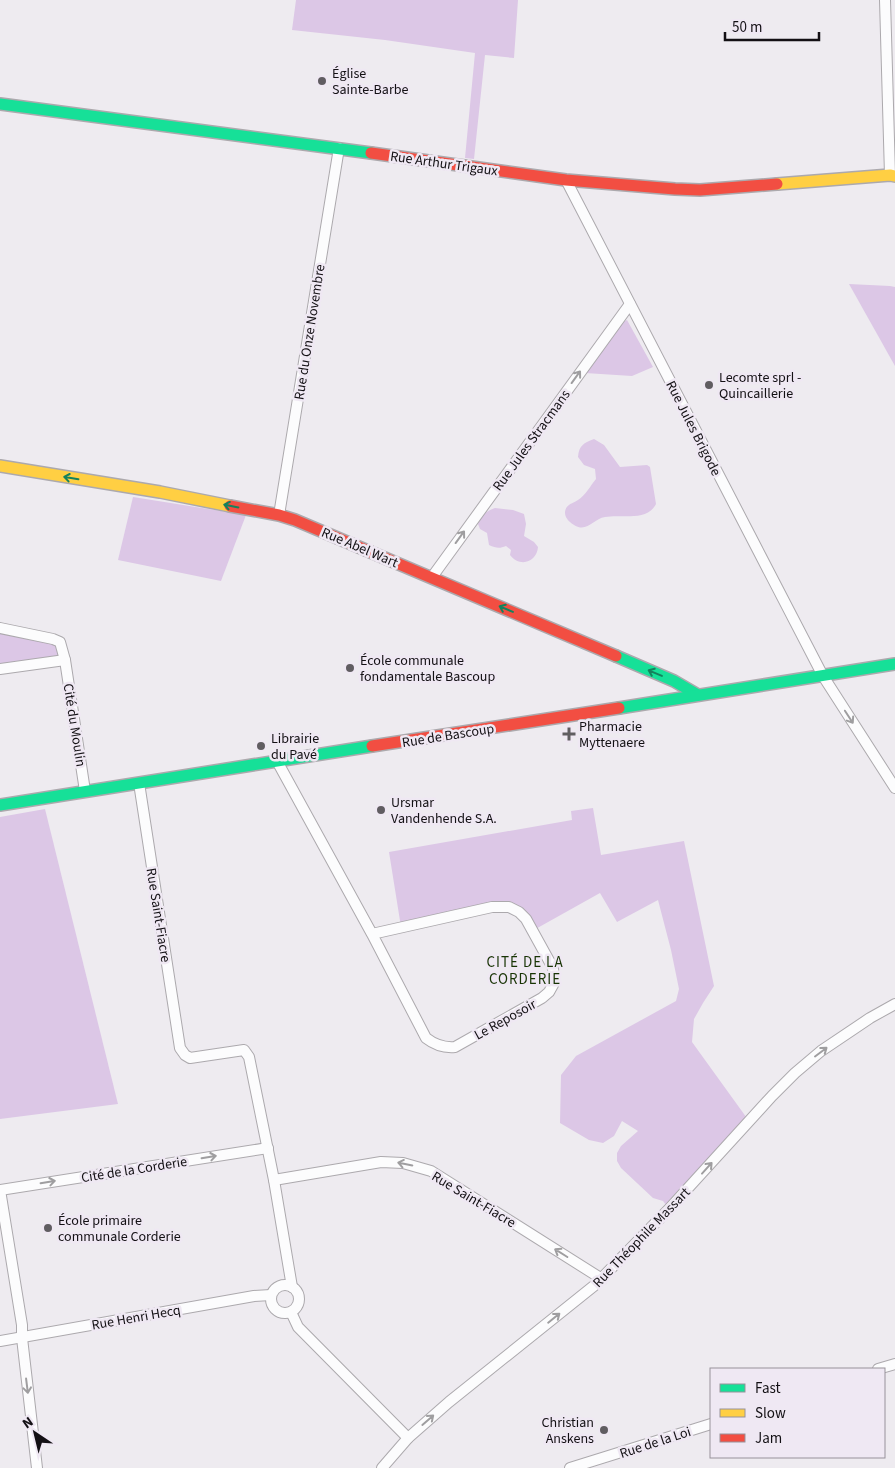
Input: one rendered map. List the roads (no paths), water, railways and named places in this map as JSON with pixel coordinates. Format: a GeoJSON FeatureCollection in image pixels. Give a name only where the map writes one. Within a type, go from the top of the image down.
{"type":"FeatureCollection","features":[{"type":"Feature","properties":{"kind":"street"},"geometry":{"type":"LineString","coordinates":[[885,0],[893,175]]}},
{"type":"Feature","properties":{"kind":"street","name":"Rue Arthur Trigaux"},"geometry":{"type":"LineString","coordinates":[[0,104],[339,148],[566,180],[675,189],[700,190],[893,175]]}},
{"type":"Feature","properties":{"kind":"street","name":"Rue du Onze Novembre"},"geometry":{"type":"LineString","coordinates":[[279,515],[339,148]]}},
{"type":"Feature","properties":{"kind":"street","name":"Rue Jules Brigode"},"geometry":{"type":"LineString","coordinates":[[566,180],[823,676],[895,788]]}},
{"type":"Feature","properties":{"kind":"street","name":"Rue Jules Stracmans"},"geometry":{"type":"LineString","coordinates":[[432,577],[630,304]]}},
{"type":"Feature","properties":{"kind":"street","name":"Rue Abel Wart"},"geometry":{"type":"LineString","coordinates":[[0,466],[160,492],[279,515],[295,520],[674,681],[698,695]]}},
{"type":"Feature","properties":{"kind":"street","name":"Cité du Moulin"},"geometry":{"type":"LineString","coordinates":[[0,628],[60,642],[65,660],[85,791]]}},
{"type":"Feature","properties":{"kind":"street"},"geometry":{"type":"LineString","coordinates":[[0,669],[65,660]]}},
{"type":"Feature","properties":{"kind":"street","name":"Rue de Bascoup"},"geometry":{"type":"LineString","coordinates":[[0,805],[895,664]]}},
{"type":"Feature","properties":{"kind":"street","name":"Le Reposoir"},"geometry":{"type":"LineString","coordinates":[[277,761],[372,934],[426,1038],[439,1046],[455,1047],[542,998],[554,984],[553,968],[526,918],[509,907],[492,907],[372,934]]}},
{"type":"Feature","properties":{"kind":"street","name":"Rue Saint-Fiacre"},"geometry":{"type":"LineString","coordinates":[[139,783],[180,1048],[190,1058],[244,1050],[251,1062],[292,1287]]}},
{"type":"Feature","properties":{"kind":"street","name":"Rue Théophile Massart"},"geometry":{"type":"LineString","coordinates":[[382,1468],[408,1438],[449,1402],[602,1279],[670,1209],[795,1073],[829,1046],[870,1018],[895,1004]]}},
{"type":"Feature","properties":{"kind":"street","name":"Cité de la Corderie"},"geometry":{"type":"LineString","coordinates":[[37,1468],[22,1325],[0,1190],[268,1148]]}},
{"type":"Feature","properties":{"kind":"street","name":"Rue Saint-Fiacre"},"geometry":{"type":"LineString","coordinates":[[274,1180],[382,1162],[403,1163],[431,1171],[602,1279]]}},
{"type":"Feature","properties":{"kind":"street"},"geometry":{"type":"LineString","coordinates":[[287,1285],[292,1287],[298,1294],[299,1301],[295,1310],[283,1313],[274,1309],[271,1300],[278,1287],[287,1285]]}},
{"type":"Feature","properties":{"kind":"street","name":"Rue Henri Hecq"},"geometry":{"type":"LineString","coordinates":[[0,1341],[254,1296],[272,1295]]}},
{"type":"Feature","properties":{"kind":"street"},"geometry":{"type":"LineString","coordinates":[[290,1312],[298,1327],[408,1438]]}},
{"type":"Feature","properties":{"kind":"street"},"geometry":{"type":"LineString","coordinates":[[881,1368],[895,1364]]}},
{"type":"Feature","properties":{"kind":"street","name":"Rue de la Loi"},"geometry":{"type":"LineString","coordinates":[[570,1468],[710,1424]]}},
{"type":"Feature","properties":{"kind":"place","name":"Église Sainte-Barbe"},"geometry":{"type":"Point","coordinates":[322,81]}},
{"type":"Feature","properties":{"kind":"place","name":"Lecomte sprl - Quincaillerie"},"geometry":{"type":"Point","coordinates":[709,385]}},
{"type":"Feature","properties":{"kind":"place","name":"École communale fondamentale Bascoup"},"geometry":{"type":"Point","coordinates":[350,668]}},
{"type":"Feature","properties":{"kind":"place","name":"Pharmacie Myttenaere"},"geometry":{"type":"Point","coordinates":[569,734]}},
{"type":"Feature","properties":{"kind":"place","name":"Librairie du Pavé"},"geometry":{"type":"Point","coordinates":[261,746]}},
{"type":"Feature","properties":{"kind":"place","name":"Ursmar Vandenhende S.A."},"geometry":{"type":"Point","coordinates":[381,810]}},
{"type":"Feature","properties":{"kind":"place","name":"École primaire communale Corderie"},"geometry":{"type":"Point","coordinates":[48,1228]}},
{"type":"Feature","properties":{"kind":"place","name":"Christian Anskens"},"geometry":{"type":"Point","coordinates":[604,1430]}},
{"type":"Feature","properties":{"kind":"district","name":"CITÉ DE LA CORDERIE"},"geometry":{"type":"Point","coordinates":[525,970]}}]}
